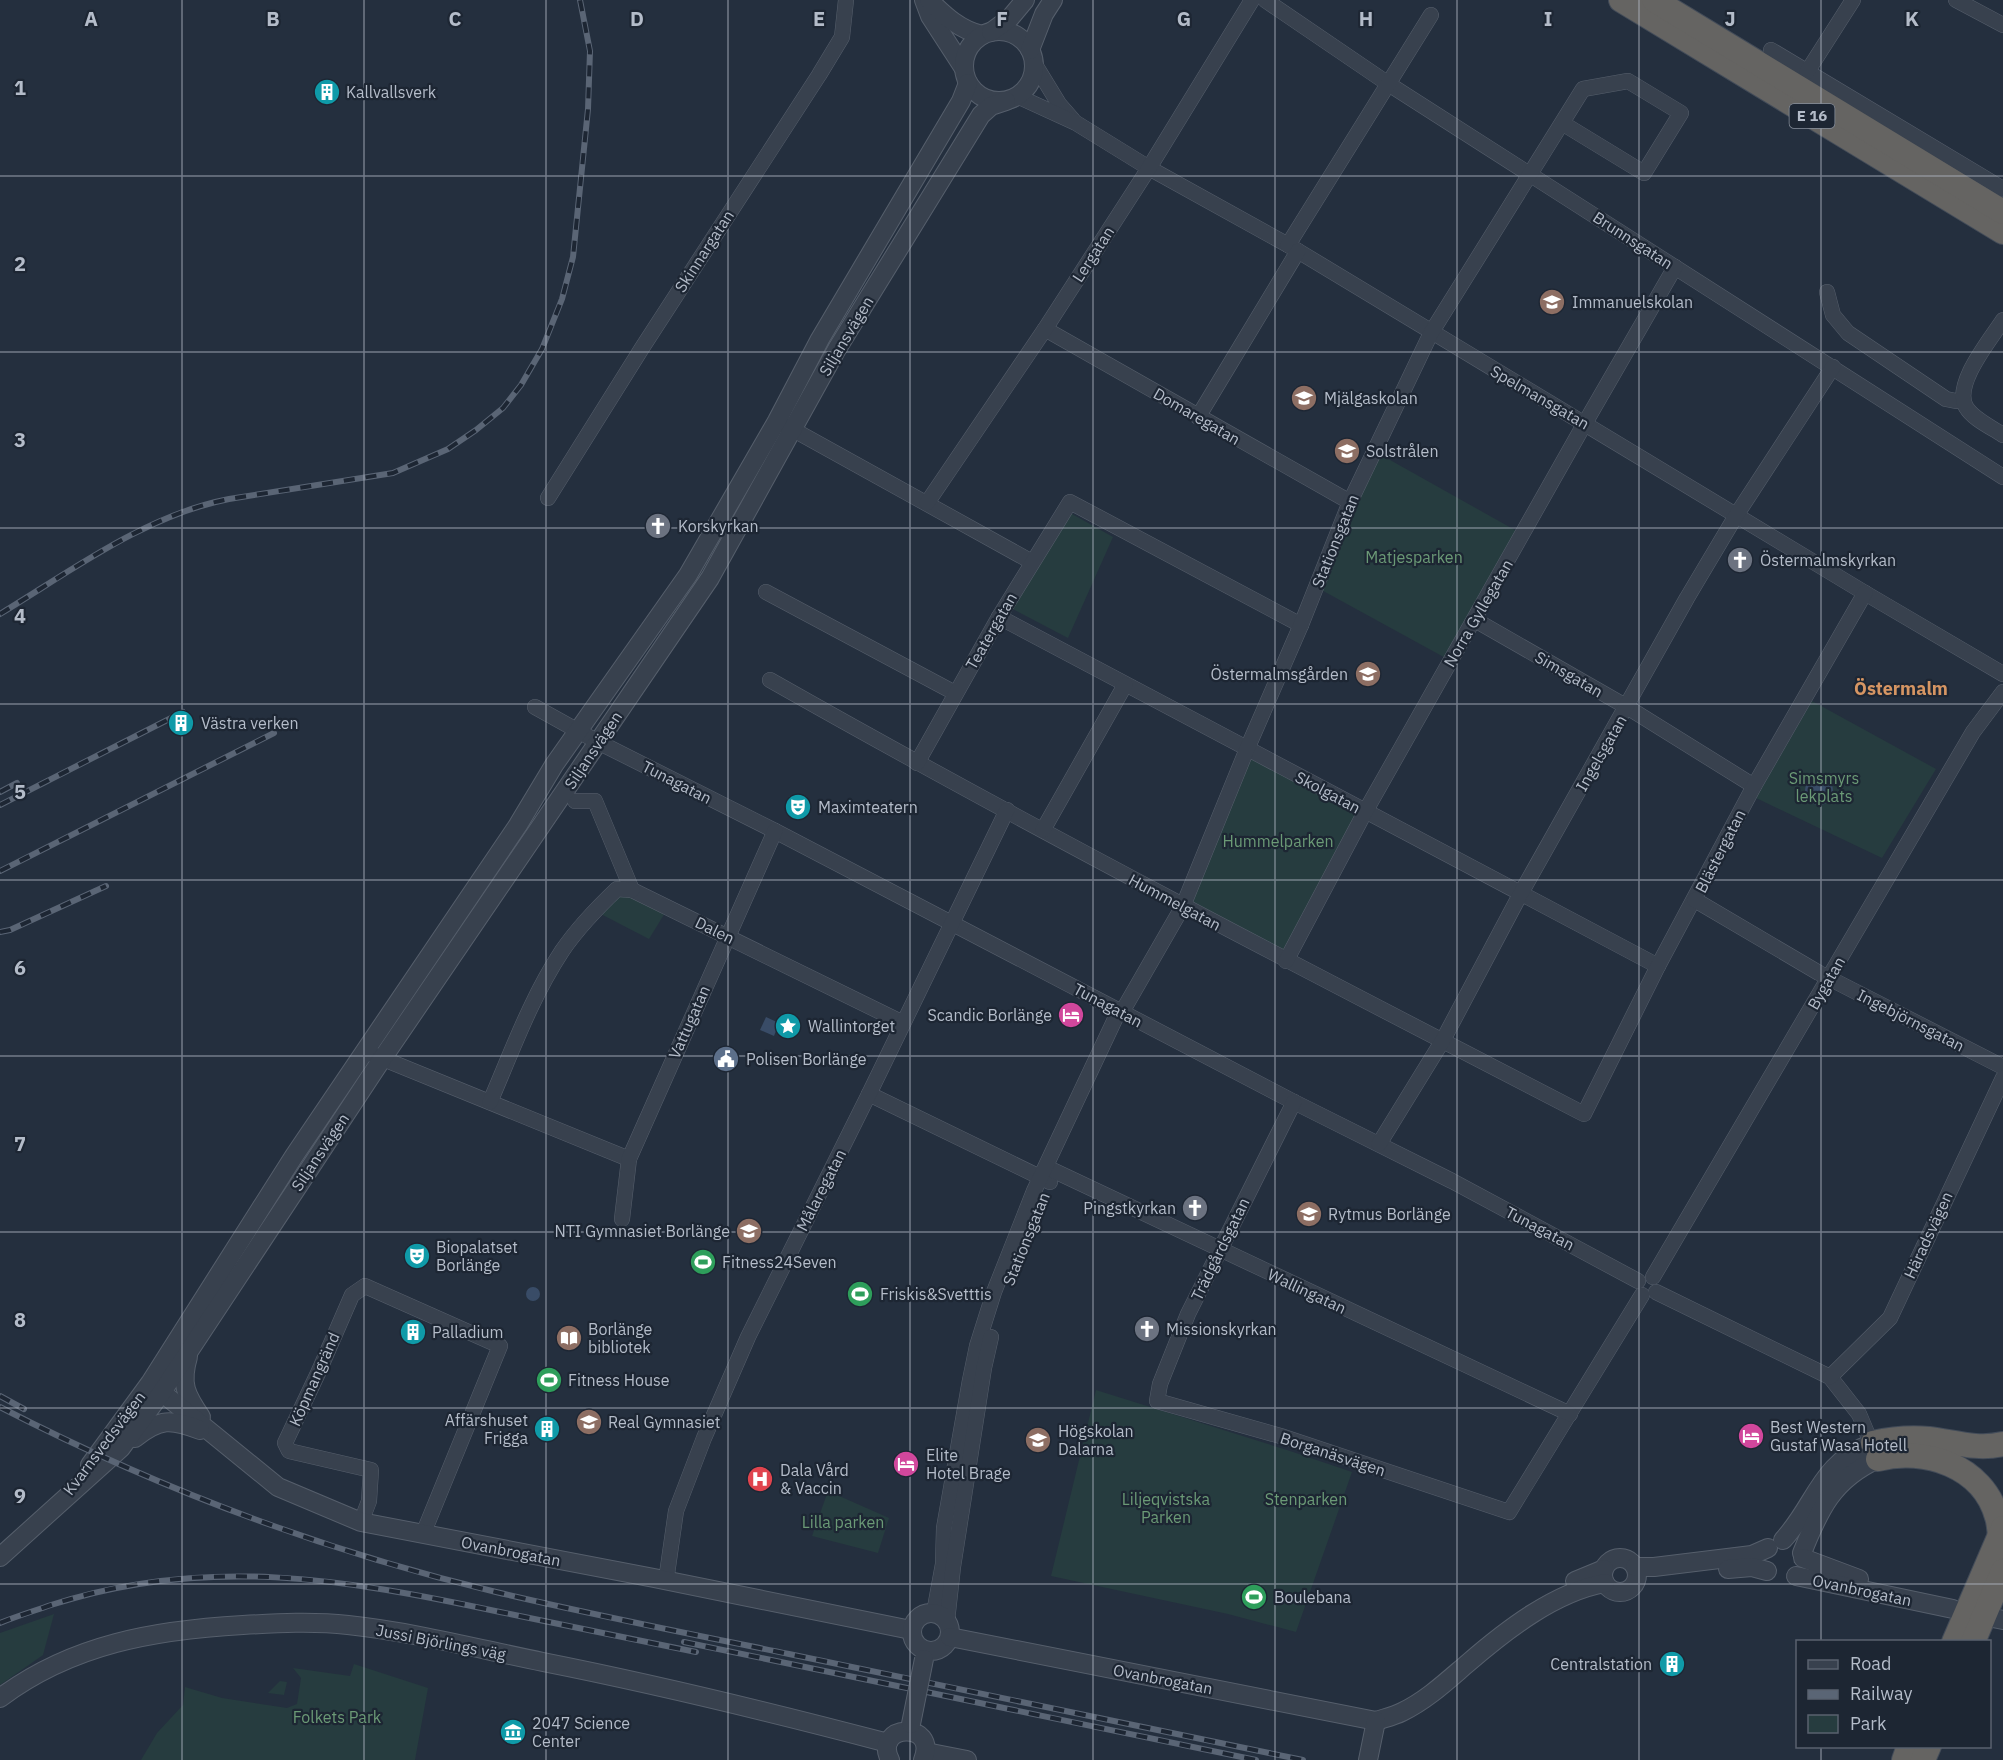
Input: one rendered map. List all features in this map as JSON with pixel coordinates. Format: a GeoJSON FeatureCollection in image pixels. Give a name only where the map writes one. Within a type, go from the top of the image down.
{"type":"FeatureCollection","features":[{"type":"Feature","properties":{"kind":"highway","name":"E 16"},"geometry":{"type":"LineString","coordinates":[[1622,0],[2003,232]]}},
{"type":"Feature","properties":{"kind":"highway","name":"E 16"},"geometry":{"type":"LineString","coordinates":[[1654,0],[2003,212]]}},
{"type":"Feature","properties":{"kind":"highway"},"geometry":{"type":"LineString","coordinates":[[1875,1451],[1892,1438],[1929,1439],[1967,1446],[1991,1447],[2003,1444]]}},
{"type":"Feature","properties":{"kind":"highway"},"geometry":{"type":"LineString","coordinates":[[1875,1451],[1914,1454],[1938,1460],[1961,1470],[1984,1490],[1998,1518],[2001,1532],[1954,1640]]}},
{"type":"Feature","properties":{"kind":"highway"},"geometry":{"type":"LineString","coordinates":[[1973,1640],[2003,1571]]}},
{"type":"Feature","properties":{"kind":"street","name":"Skinnargatan"},"geometry":{"type":"LineString","coordinates":[[548,498],[654,328],[825,66],[842,37],[846,0]]}},
{"type":"Feature","properties":{"kind":"street"},"geometry":{"type":"LineString","coordinates":[[924,0],[930,16],[975,92],[995,101],[1012,99],[1025,90],[1030,82],[1034,73],[1032,56],[1044,14],[1053,0]]}},
{"type":"Feature","properties":{"kind":"street"},"geometry":{"type":"LineString","coordinates":[[929,0],[955,24],[970,32],[1003,31],[1014,34],[1023,41],[1032,56]]}},
{"type":"Feature","properties":{"kind":"street"},"geometry":{"type":"LineString","coordinates":[[966,75],[968,48],[974,41],[1010,18],[1025,0]]}},
{"type":"Feature","properties":{"kind":"street","name":"Lergatan"},"geometry":{"type":"LineString","coordinates":[[927,503],[1045,329],[1149,168],[1252,0]]}},
{"type":"Feature","properties":{"kind":"street","name":"Brunnsgatan"},"geometry":{"type":"LineString","coordinates":[[1265,0],[1387,83],[2003,477]]}},
{"type":"Feature","properties":{"kind":"street"},"geometry":{"type":"LineString","coordinates":[[1807,72],[1852,0]]}},
{"type":"Feature","properties":{"kind":"street"},"geometry":{"type":"LineString","coordinates":[[1956,0],[2003,25]]}},
{"type":"Feature","properties":{"kind":"street"},"geometry":{"type":"LineString","coordinates":[[1198,417],[1387,83],[1431,15]]}},
{"type":"Feature","properties":{"kind":"street"},"geometry":{"type":"LineString","coordinates":[[1771,50],[2003,189]]}},
{"type":"Feature","properties":{"kind":"street","name":"Spelmansgatan"},"geometry":{"type":"LineString","coordinates":[[1032,56],[1059,104],[1076,123]]}},
{"type":"Feature","properties":{"kind":"street","name":"Siljansvägen"},"geometry":{"type":"LineString","coordinates":[[156,1388],[190,1349],[382,1059],[710,578],[784,425],[820,339],[961,101],[966,75]]}},
{"type":"Feature","properties":{"kind":"street","name":"Stationsgatan"},"geometry":{"type":"LineString","coordinates":[[943,1624],[987,1349],[1002,1298],[1048,1175],[1123,1021],[1122,1012],[1183,906],[1350,502],[1431,333],[1583,89],[1628,81],[1681,113],[1644,173],[1562,123]]}},
{"type":"Feature","properties":{"kind":"street","name":"Siljansvägen"},"geometry":{"type":"LineString","coordinates":[[156,1388],[294,1156],[518,825],[578,731],[688,574],[784,425],[837,349],[981,115],[991,106],[1012,99]]}},
{"type":"Feature","properties":{"kind":"street","name":"Spelmansgatan"},"geometry":{"type":"LineString","coordinates":[[1012,99],[1076,123],[1149,168],[1293,248],[1431,333],[2003,674]]}},
{"type":"Feature","properties":{"kind":"street","name":"Norra Gyllegatan"},"geometry":{"type":"LineString","coordinates":[[1286,961],[1365,812],[1675,267]]}},
{"type":"Feature","properties":{"kind":"street"},"geometry":{"type":"LineString","coordinates":[[1827,292],[1833,315],[1848,333],[1946,399],[1963,400]]}},
{"type":"Feature","properties":{"kind":"street"},"geometry":{"type":"LineString","coordinates":[[2003,320],[1966,378],[1963,400],[1966,408],[1973,415],[2003,435]]}},
{"type":"Feature","properties":{"kind":"street","name":"Domaregatan"},"geometry":{"type":"LineString","coordinates":[[1045,329],[1350,502]]}},
{"type":"Feature","properties":{"kind":"street","name":"Ingelsgatan"},"geometry":{"type":"LineString","coordinates":[[1379,1144],[1443,1041],[1521,893],[1687,598],[1737,514],[1833,367]]}},
{"type":"Feature","properties":{"kind":"street"},"geometry":{"type":"LineString","coordinates":[[784,425],[1032,562]]}},
{"type":"Feature","properties":{"kind":"street","name":"Teatergatan"},"geometry":{"type":"LineString","coordinates":[[917,763],[999,616],[1070,502],[1301,625]]}},
{"type":"Feature","properties":{"kind":"street"},"geometry":{"type":"LineString","coordinates":[[766,592],[955,693]]}},
{"type":"Feature","properties":{"kind":"street","name":"Blästergatan"},"geometry":{"type":"LineString","coordinates":[[1584,1114],[1658,966],[1754,786],[1865,593]]}},
{"type":"Feature","properties":{"kind":"street","name":"Skolgatan"},"geometry":{"type":"LineString","coordinates":[[999,616],[1125,685],[1658,966]]}},
{"type":"Feature","properties":{"kind":"street","name":"Simsgatan"},"geometry":{"type":"LineString","coordinates":[[1475,620],[1627,707],[1754,786]]}},
{"type":"Feature","properties":{"kind":"street","name":"Hummelgatan"},"geometry":{"type":"LineString","coordinates":[[770,680],[917,763],[1286,961],[1584,1114]]}},
{"type":"Feature","properties":{"kind":"street"},"geometry":{"type":"LineString","coordinates":[[1043,830],[1125,685]]}},
{"type":"Feature","properties":{"kind":"street","name":"Bygatan"},"geometry":{"type":"LineString","coordinates":[[1509,1512],[1647,1286],[1973,732],[2003,692]]}},
{"type":"Feature","properties":{"kind":"street","name":"Tunagatan"},"geometry":{"type":"LineString","coordinates":[[535,707],[598,742],[775,831],[1294,1102],[1452,1181],[1647,1286],[1830,1377],[1859,1414],[1875,1451]]}},
{"type":"Feature","properties":{"kind":"street"},"geometry":{"type":"LineString","coordinates":[[490,1102],[533,1002],[562,951],[590,916],[617,889],[632,890],[595,801],[574,801]]}},
{"type":"Feature","properties":{"kind":"street","name":"Målaregatan"},"geometry":{"type":"LineString","coordinates":[[666,1581],[676,1511],[704,1438],[750,1332],[1007,810]]}},
{"type":"Feature","properties":{"kind":"street","name":"Vattugatan"},"geometry":{"type":"LineString","coordinates":[[622,1219],[629,1159],[775,831]]}},
{"type":"Feature","properties":{"kind":"street","name":"Dalen"},"geometry":{"type":"LineString","coordinates":[[632,890],[903,1023]]}},
{"type":"Feature","properties":{"kind":"street","name":"Ingebjörnsgatan"},"geometry":{"type":"LineString","coordinates":[[1695,900],[1830,978],[2003,1067]]}},
{"type":"Feature","properties":{"kind":"street"},"geometry":{"type":"LineString","coordinates":[[364,1051],[629,1159]]}},
{"type":"Feature","properties":{"kind":"street","name":"Häradsvägen"},"geometry":{"type":"LineString","coordinates":[[1830,1377],[1890,1318],[2003,1078]]}},
{"type":"Feature","properties":{"kind":"street","name":"Wallingatan"},"geometry":{"type":"LineString","coordinates":[[869,1094],[1220,1249],[1570,1414]]}},
{"type":"Feature","properties":{"kind":"street","name":"Trädgårdsgatan"},"geometry":{"type":"LineString","coordinates":[[1157,1401],[1160,1384],[1177,1337],[1294,1102]]}},
{"type":"Feature","properties":{"kind":"street","name":"Köpmangränd"},"geometry":{"type":"LineString","coordinates":[[361,1522],[369,1501],[371,1470],[289,1451],[285,1443],[320,1371],[352,1295],[365,1286],[500,1346],[423,1534]]}},
{"type":"Feature","properties":{"kind":"street"},"geometry":{"type":"LineString","coordinates":[[190,1349],[184,1372],[184,1385],[189,1398],[214,1436]]}},
{"type":"Feature","properties":{"kind":"street","name":"Ovanbrogatan"},"geometry":{"type":"LineString","coordinates":[[156,1388],[278,1487],[361,1522],[911,1630]]}},
{"type":"Feature","properties":{"kind":"street","name":"Kvarnsvedsvägen"},"geometry":{"type":"LineString","coordinates":[[0,1557],[121,1448],[156,1388]]}},
{"type":"Feature","properties":{"kind":"street","name":"Kvarnsvedsvägen"},"geometry":{"type":"LineString","coordinates":[[58,1503],[156,1388]]}},
{"type":"Feature","properties":{"kind":"street","name":"Borganäsvägen"},"geometry":{"type":"LineString","coordinates":[[1157,1401],[1284,1437],[1509,1512]]}},
{"type":"Feature","properties":{"kind":"street"},"geometry":{"type":"LineString","coordinates":[[121,1448],[146,1430],[166,1421],[178,1422],[214,1436]]}},
{"type":"Feature","properties":{"kind":"street"},"geometry":{"type":"LineString","coordinates":[[1767,1571],[1764,1559],[1775,1544],[1795,1527],[1806,1506],[1837,1463],[1860,1448],[1875,1451]]}},
{"type":"Feature","properties":{"kind":"street"},"geometry":{"type":"LineString","coordinates":[[1636,1572],[1752,1567],[1767,1571],[1782,1580],[1796,1576],[1802,1568],[1803,1556],[1816,1520],[1841,1481],[1875,1451]]}},
{"type":"Feature","properties":{"kind":"street"},"geometry":{"type":"LineString","coordinates":[[1816,1520],[1815,1538],[1818,1549],[1824,1560],[1836,1571]]}},
{"type":"Feature","properties":{"kind":"street"},"geometry":{"type":"LineString","coordinates":[[1636,1572],[1654,1567],[1752,1555],[1775,1544],[1795,1544],[1803,1556]]}},
{"type":"Feature","properties":{"kind":"street","name":"Ovanbrogatan"},"geometry":{"type":"LineString","coordinates":[[1803,1556],[1836,1571],[1928,1604]]}},
{"type":"Feature","properties":{"kind":"street"},"geometry":{"type":"LineString","coordinates":[[1368,1760],[1375,1728],[1436,1690],[1488,1646],[1563,1596],[1590,1586],[1605,1576],[1610,1561],[1626,1559],[1636,1572]]}},
{"type":"Feature","properties":{"kind":"street"},"geometry":{"type":"LineString","coordinates":[[1605,1576],[1612,1590],[1621,1592],[1631,1588],[1636,1572]]}},
{"type":"Feature","properties":{"kind":"street","name":"Ovanbrogatan"},"geometry":{"type":"LineString","coordinates":[[1796,1576],[1953,1609]]}},
{"type":"Feature","properties":{"kind":"street"},"geometry":{"type":"LineString","coordinates":[[927,1613],[943,1624],[947,1642],[938,1650],[925,1655],[915,1643],[911,1630],[916,1619],[927,1613]]}},
{"type":"Feature","properties":{"kind":"street","name":"Jussi Björlings väg"},"geometry":{"type":"LineString","coordinates":[[0,1698],[58,1662],[110,1644],[163,1632],[309,1621],[375,1628],[633,1680],[889,1751]]}},
{"type":"Feature","properties":{"kind":"street","name":"Ovanbrogatan"},"geometry":{"type":"LineString","coordinates":[[943,1624],[1375,1728]]}},
{"type":"Feature","properties":{"kind":"street"},"geometry":{"type":"LineString","coordinates":[[910,1728],[925,1655]]}},
{"type":"Feature","properties":{"kind":"street"},"geometry":{"type":"LineString","coordinates":[[889,1751],[897,1733],[910,1728]]}},
{"type":"Feature","properties":{"kind":"street"},"geometry":{"type":"LineString","coordinates":[[910,1728],[924,1741],[924,1756],[967,1760]]}},
{"type":"Feature","properties":{"kind":"green space","name":"Matjesparken"},"geometry":{"type":"Polygon","coordinates":[[[1374,451],[1522,534],[1451,661],[1316,587],[1374,451]]]}},
{"type":"Feature","properties":{"kind":"green space"},"geometry":{"type":"Polygon","coordinates":[[[1065,510],[1113,537],[1068,638],[1009,607],[1065,510]]]}},
{"type":"Feature","properties":{"kind":"green space","name":"Simsmyrs lekplats"},"geometry":{"type":"Polygon","coordinates":[[[1812,701],[1936,769],[1882,858],[1756,798],[1812,701]]]}},
{"type":"Feature","properties":{"kind":"green space","name":"Hummelparken"},"geometry":{"type":"Polygon","coordinates":[[[1247,749],[1365,812],[1286,961],[1183,906],[1247,749]]]}},
{"type":"Feature","properties":{"kind":"green space"},"geometry":{"type":"Polygon","coordinates":[[[617,889],[668,908],[649,939],[595,911],[617,889]]]}},
{"type":"Feature","properties":{"kind":"green space","name":"Liljeqvistska Parken"},"geometry":{"type":"Polygon","coordinates":[[[1096,1390],[1352,1472],[1296,1632],[1228,1614],[1051,1576],[1096,1390]]]}},
{"type":"Feature","properties":{"kind":"green space","name":"Lilla parken"},"geometry":{"type":"Polygon","coordinates":[[[828,1491],[889,1518],[878,1553],[812,1536],[828,1491]]]}},
{"type":"Feature","properties":{"kind":"green space"},"geometry":{"type":"Polygon","coordinates":[[[54,1614],[43,1655],[0,1685],[0,1633],[54,1614]]]}},
{"type":"Feature","properties":{"kind":"green space","name":"Folkets Park"},"geometry":{"type":"Polygon","coordinates":[[[354,1664],[428,1688],[415,1760],[141,1760],[157,1733],[183,1705],[185,1687],[222,1698],[287,1708],[297,1704],[301,1678],[293,1668],[350,1676],[354,1664]]]}},
{"type":"Feature","properties":{"kind":"green space"},"geometry":{"type":"Polygon","coordinates":[[[280,1681],[287,1682],[284,1695],[268,1693],[280,1681]]]}},
{"type":"Feature","properties":{"kind":"water"},"geometry":{"type":"Polygon","coordinates":[[[1819,777],[1829,781],[1833,791],[1829,801],[1819,805],[1809,801],[1805,791],[1809,781],[1819,777]]]}},
{"type":"Feature","properties":{"kind":"water"},"geometry":{"type":"Polygon","coordinates":[[[766,1017],[779,1023],[774,1036],[760,1030],[766,1017]]]}},
{"type":"Feature","properties":{"kind":"water"},"geometry":{"type":"Polygon","coordinates":[[[533,1287],[538,1289],[540,1294],[538,1299],[533,1301],[528,1299],[526,1294],[528,1289],[533,1287]]]}},
{"type":"Feature","properties":{"kind":"railway"},"geometry":{"type":"LineString","coordinates":[[0,614],[110,546],[168,518],[229,499],[393,473],[448,449],[503,408],[521,385],[542,349],[562,299],[573,257],[588,109],[590,51],[580,0]]}},
{"type":"Feature","properties":{"kind":"railway"},"geometry":{"type":"LineString","coordinates":[[0,805],[183,712]]}},
{"type":"Feature","properties":{"kind":"railway"},"geometry":{"type":"LineString","coordinates":[[0,871],[274,733]]}},
{"type":"Feature","properties":{"kind":"railway"},"geometry":{"type":"LineString","coordinates":[[0,792],[17,783]]}},
{"type":"Feature","properties":{"kind":"railway"},"geometry":{"type":"LineString","coordinates":[[0,932],[10,930],[106,886]]}},
{"type":"Feature","properties":{"kind":"railway"},"geometry":{"type":"LineString","coordinates":[[0,1396],[24,1409]]}},
{"type":"Feature","properties":{"kind":"railway"},"geometry":{"type":"LineString","coordinates":[[0,1407],[120,1464],[242,1514],[305,1537],[432,1576],[605,1616],[1303,1760]]}},
{"type":"Feature","properties":{"kind":"railway"},"geometry":{"type":"LineString","coordinates":[[0,1623],[51,1605],[108,1590],[164,1580],[276,1577],[387,1590],[696,1652]]}},
{"type":"Feature","properties":{"kind":"railway"},"geometry":{"type":"LineString","coordinates":[[684,1642],[1256,1760]]}},
{"type":"Feature","properties":{"kind":"place","name":"Kallvallsverk"},"geometry":{"type":"Point","coordinates":[327,92]}},
{"type":"Feature","properties":{"kind":"place","name":"Immanuelskolan"},"geometry":{"type":"Point","coordinates":[1552,302]}},
{"type":"Feature","properties":{"kind":"place","name":"Mjälgaskolan"},"geometry":{"type":"Point","coordinates":[1304,398]}},
{"type":"Feature","properties":{"kind":"place","name":"Solstrålen"},"geometry":{"type":"Point","coordinates":[1347,451]}},
{"type":"Feature","properties":{"kind":"place","name":"Korskyrkan"},"geometry":{"type":"Point","coordinates":[658,526]}},
{"type":"Feature","properties":{"kind":"place","name":"Östermalmskyrkan"},"geometry":{"type":"Point","coordinates":[1740,560]}},
{"type":"Feature","properties":{"kind":"place","name":"Östermalmsgården"},"geometry":{"type":"Point","coordinates":[1368,674]}},
{"type":"Feature","properties":{"kind":"place","name":"Västra verken"},"geometry":{"type":"Point","coordinates":[181,723]}},
{"type":"Feature","properties":{"kind":"place","name":"Maximteatern"},"geometry":{"type":"Point","coordinates":[798,807]}},
{"type":"Feature","properties":{"kind":"place","name":"Scandic Borlänge"},"geometry":{"type":"Point","coordinates":[1071,1015]}},
{"type":"Feature","properties":{"kind":"place","name":"Wallintorget"},"geometry":{"type":"Point","coordinates":[788,1026]}},
{"type":"Feature","properties":{"kind":"place","name":"Polisen Borlänge"},"geometry":{"type":"Point","coordinates":[726,1059]}},
{"type":"Feature","properties":{"kind":"place","name":"Pingstkyrkan"},"geometry":{"type":"Point","coordinates":[1195,1208]}},
{"type":"Feature","properties":{"kind":"place","name":"Rytmus Borlänge"},"geometry":{"type":"Point","coordinates":[1309,1214]}},
{"type":"Feature","properties":{"kind":"place","name":"NTI Gymnasiet Borlänge"},"geometry":{"type":"Point","coordinates":[749,1231]}},
{"type":"Feature","properties":{"kind":"place","name":"Biopalatset Borlänge"},"geometry":{"type":"Point","coordinates":[417,1256]}},
{"type":"Feature","properties":{"kind":"place","name":"Fitness24Seven"},"geometry":{"type":"Point","coordinates":[703,1262]}},
{"type":"Feature","properties":{"kind":"place","name":"Friskis&Svetttis"},"geometry":{"type":"Point","coordinates":[860,1294]}},
{"type":"Feature","properties":{"kind":"place","name":"Missionskyrkan"},"geometry":{"type":"Point","coordinates":[1147,1329]}},
{"type":"Feature","properties":{"kind":"place","name":"Palladium"},"geometry":{"type":"Point","coordinates":[413,1332]}},
{"type":"Feature","properties":{"kind":"place","name":"Borlänge bibliotek"},"geometry":{"type":"Point","coordinates":[569,1338]}},
{"type":"Feature","properties":{"kind":"place","name":"Fitness House"},"geometry":{"type":"Point","coordinates":[549,1380]}},
{"type":"Feature","properties":{"kind":"place","name":"Real Gymnasiet"},"geometry":{"type":"Point","coordinates":[589,1422]}},
{"type":"Feature","properties":{"kind":"place","name":"Affärshuset Frigga"},"geometry":{"type":"Point","coordinates":[547,1429]}},
{"type":"Feature","properties":{"kind":"place","name":"Best Western Gustaf Wasa Hotell"},"geometry":{"type":"Point","coordinates":[1751,1436]}},
{"type":"Feature","properties":{"kind":"place","name":"Högskolan Dalarna"},"geometry":{"type":"Point","coordinates":[1038,1440]}},
{"type":"Feature","properties":{"kind":"place","name":"Elite Hotel Brage"},"geometry":{"type":"Point","coordinates":[906,1464]}},
{"type":"Feature","properties":{"kind":"place","name":"Dala Vård & Vaccin"},"geometry":{"type":"Point","coordinates":[760,1479]}},
{"type":"Feature","properties":{"kind":"place","name":"Boulebana"},"geometry":{"type":"Point","coordinates":[1254,1597]}},
{"type":"Feature","properties":{"kind":"place","name":"Centralstation"},"geometry":{"type":"Point","coordinates":[1672,1664]}},
{"type":"Feature","properties":{"kind":"place","name":"2047 Science Center"},"geometry":{"type":"Point","coordinates":[513,1732]}},
{"type":"Feature","properties":{"kind":"district","name":"Östermalm"},"geometry":{"type":"Point","coordinates":[1901,689]}},
{"type":"Feature","properties":{"kind":"park label","name":"Stenparken"},"geometry":{"type":"Point","coordinates":[1306,1499]}}]}
